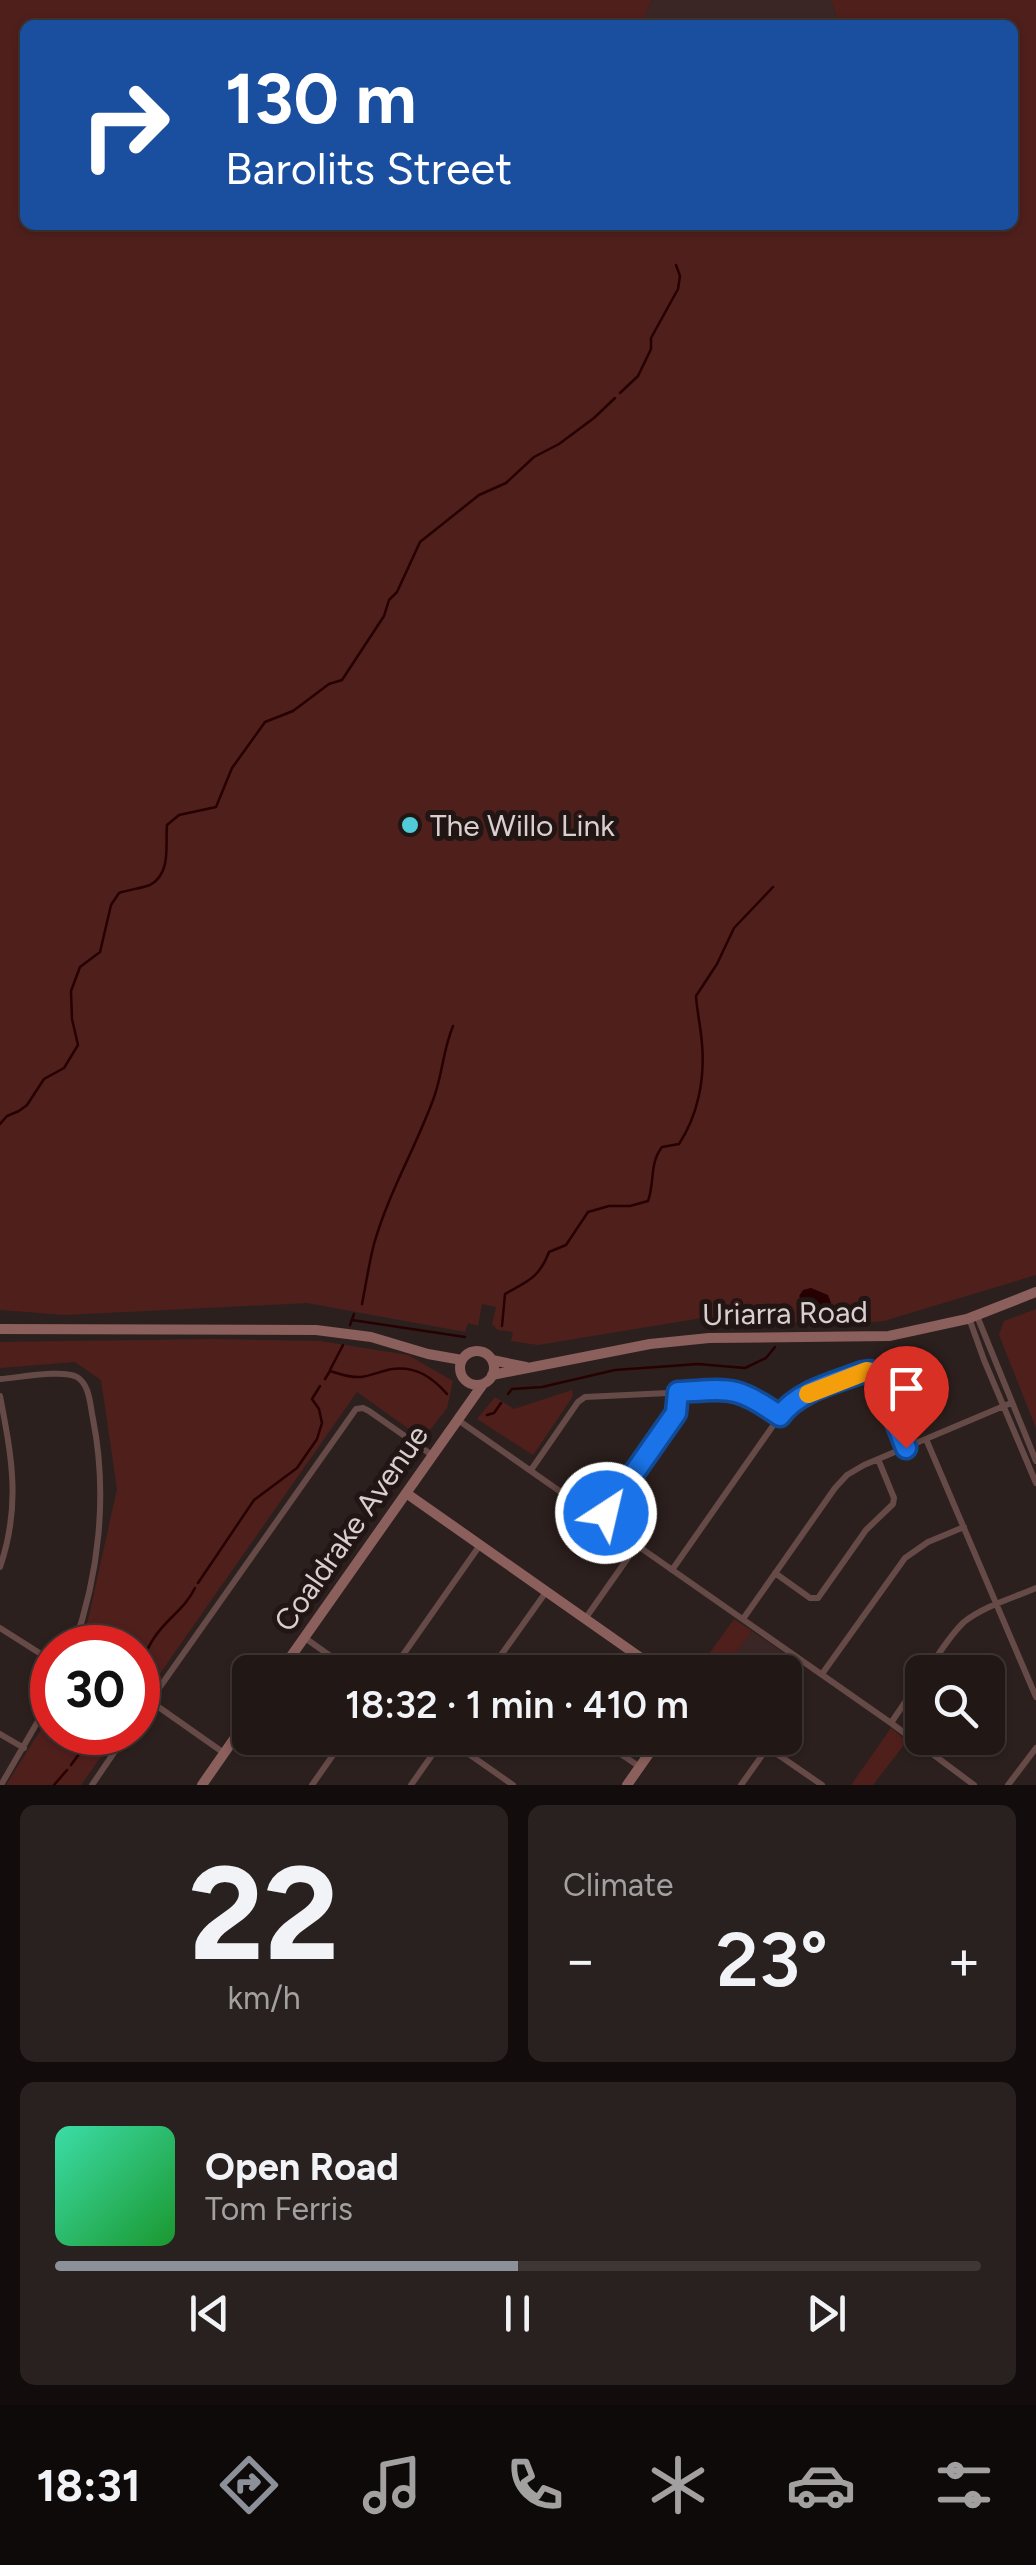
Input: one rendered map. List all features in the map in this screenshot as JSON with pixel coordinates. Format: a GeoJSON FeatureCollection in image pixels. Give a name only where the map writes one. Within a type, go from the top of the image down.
{"type":"FeatureCollection","features":[{"type":"Feature","properties":{"kind":"street","name":"Uriarra Road"},"geometry":{"type":"LineString","coordinates":[[492,1375],[650,1344],[708,1338],[889,1336],[973,1317],[1036,1292]]}},
{"type":"Feature","properties":{"kind":"street"},"geometry":{"type":"LineString","coordinates":[[973,1317],[1036,1483]]}},
{"type":"Feature","properties":{"kind":"street"},"geometry":{"type":"LineString","coordinates":[[0,1329],[316,1330],[371,1337],[428,1354],[461,1366],[468,1383],[482,1384],[492,1375],[492,1360],[478,1352],[469,1354],[461,1366]]}},
{"type":"Feature","properties":{"kind":"street","name":"Uriarra Road"},"geometry":{"type":"LineString","coordinates":[[492,1360],[532,1368]]}},
{"type":"Feature","properties":{"kind":"street"},"geometry":{"type":"LineString","coordinates":[[672,1570],[780,1416],[805,1395],[870,1371],[879,1379],[906,1448]]}},
{"type":"Feature","properties":{"kind":"street"},"geometry":{"type":"LineString","coordinates":[[0,1380],[67,1374],[80,1379],[88,1392],[100,1464],[101,1508],[90,1586],[79,1625]]}},
{"type":"Feature","properties":{"kind":"street","name":"Coaldrake Avenue"},"geometry":{"type":"LineString","coordinates":[[459,1416],[468,1383]]}},
{"type":"Feature","properties":{"kind":"street","name":"Coaldrake Avenue"},"geometry":{"type":"LineString","coordinates":[[292,1655],[482,1384]]}},
{"type":"Feature","properties":{"kind":"street"},"geometry":{"type":"LineString","coordinates":[[530,1470],[584,1397],[738,1391],[780,1416]]}},
{"type":"Feature","properties":{"kind":"street"},"geometry":{"type":"LineString","coordinates":[[602,1520],[676,1413],[678,1392]]}},
{"type":"Feature","properties":{"kind":"street"},"geometry":{"type":"LineString","coordinates":[[0,1396],[14,1485],[9,1537],[0,1568]]}},
{"type":"Feature","properties":{"kind":"street"},"geometry":{"type":"LineString","coordinates":[[743,1619],[841,1480],[858,1467],[1007,1404]]}},
{"type":"Feature","properties":{"kind":"street"},"geometry":{"type":"LineString","coordinates":[[1007,1404],[1036,1461]]}},
{"type":"Feature","properties":{"kind":"street"},"geometry":{"type":"LineString","coordinates":[[160,1687],[356,1409],[369,1410],[432,1455]]}},
{"type":"Feature","properties":{"kind":"street"},"geometry":{"type":"LineString","coordinates":[[459,1416],[974,1785]]}},
{"type":"Feature","properties":{"kind":"street"},"geometry":{"type":"LineString","coordinates":[[926,1439],[1036,1697]]}},
{"type":"Feature","properties":{"kind":"street"},"geometry":{"type":"LineString","coordinates":[[775,1573],[810,1598],[818,1598],[866,1530],[893,1504],[878,1459]]}},
{"type":"Feature","properties":{"kind":"street"},"geometry":{"type":"LineString","coordinates":[[406,1493],[637,1655]]}},
{"type":"Feature","properties":{"kind":"street"},"geometry":{"type":"LineString","coordinates":[[822,1674],[904,1558],[928,1542],[964,1527]]}},
{"type":"Feature","properties":{"kind":"street"},"geometry":{"type":"LineString","coordinates":[[403,1655],[480,1545]]}},
{"type":"Feature","properties":{"kind":"street"},"geometry":{"type":"LineString","coordinates":[[585,1619],[637,1545]]}},
{"type":"Feature","properties":{"kind":"street"},"geometry":{"type":"LineString","coordinates":[[938,1655],[965,1622],[1036,1588]]}},
{"type":"Feature","properties":{"kind":"street"},"geometry":{"type":"LineString","coordinates":[[502,1655],[546,1592]]}},
{"type":"Feature","properties":{"kind":"street"},"geometry":{"type":"LineString","coordinates":[[0,1628],[30,1647]]}},
{"type":"Feature","properties":{"kind":"street"},"geometry":{"type":"LineString","coordinates":[[304,1638],[328,1655]]}},
{"type":"Feature","properties":{"kind":"street"},"geometry":{"type":"LineString","coordinates":[[891,1723],[905,1703]]}},
{"type":"Feature","properties":{"kind":"street"},"geometry":{"type":"LineString","coordinates":[[160,1708],[224,1753]]}},
{"type":"Feature","properties":{"kind":"street"},"geometry":{"type":"LineString","coordinates":[[0,1734],[24,1748]]}},
{"type":"Feature","properties":{"kind":"street"},"geometry":{"type":"LineString","coordinates":[[1,1785],[30,1737]]}},
{"type":"Feature","properties":{"kind":"street"},"geometry":{"type":"LineString","coordinates":[[202,1785],[232,1742]]}},
{"type":"Feature","properties":{"kind":"street"},"geometry":{"type":"LineString","coordinates":[[1008,1785],[1036,1748]]}},
{"type":"Feature","properties":{"kind":"street"},"geometry":{"type":"LineString","coordinates":[[92,1785],[112,1755]]}},
{"type":"Feature","properties":{"kind":"street"},"geometry":{"type":"LineString","coordinates":[[312,1785],[333,1755]]}},
{"type":"Feature","properties":{"kind":"street"},"geometry":{"type":"LineString","coordinates":[[411,1785],[433,1755]]}},
{"type":"Feature","properties":{"kind":"street"},"geometry":{"type":"LineString","coordinates":[[470,1755],[513,1785]]}},
{"type":"Feature","properties":{"kind":"street"},"geometry":{"type":"LineString","coordinates":[[622,1755],[640,1767]]}},
{"type":"Feature","properties":{"kind":"street"},"geometry":{"type":"LineString","coordinates":[[627,1785],[648,1755]]}},
{"type":"Feature","properties":{"kind":"street"},"geometry":{"type":"LineString","coordinates":[[742,1785],[763,1755]]}},
{"type":"Feature","properties":{"kind":"street"},"geometry":{"type":"LineString","coordinates":[[779,1755],[822,1785]]}},
{"type":"Feature","properties":{"kind":"shaded area"},"geometry":{"type":"Polygon","coordinates":[[[0,0],[652,0],[643,20],[20,20],[20,230],[1018,230],[1018,20],[837,20],[831,0],[1036,0],[1036,1275],[884,1321],[840,1325],[708,1317],[538,1345],[511,1341],[513,1332],[498,1330],[492,1324],[496,1307],[482,1304],[478,1326],[468,1323],[465,1332],[307,1303],[65,1315],[0,1310],[0,0]]]}},
{"type":"Feature","properties":{"kind":"shaded area"},"geometry":{"type":"Polygon","coordinates":[[[652,0],[831,0],[837,20],[643,20],[652,0]]]}},
{"type":"Feature","properties":{"kind":"shaded area"},"geometry":{"type":"Polygon","coordinates":[[[811,1288],[828,1295],[830,1308],[803,1302],[799,1296],[811,1288]]]}},
{"type":"Feature","properties":{"kind":"shaded area"},"geometry":{"type":"Polygon","coordinates":[[[1036,1309],[1036,1428],[999,1335],[1004,1321],[1036,1309]]]}},
{"type":"Feature","properties":{"kind":"shaded area"},"geometry":{"type":"Polygon","coordinates":[[[320,1341],[408,1355],[453,1381],[447,1408],[423,1439],[357,1392],[160,1674],[160,1625],[87,1625],[117,1489],[101,1380],[75,1362],[0,1368],[0,1342],[320,1341]]]}},
{"type":"Feature","properties":{"kind":"shaded area"},"geometry":{"type":"Polygon","coordinates":[[[572,1390],[573,1396],[533,1455],[477,1419],[495,1397],[514,1409],[572,1390]]]}},
{"type":"Feature","properties":{"kind":"shaded area"},"geometry":{"type":"Polygon","coordinates":[[[734,1619],[752,1631],[735,1655],[708,1655],[734,1619]]]}},
{"type":"Feature","properties":{"kind":"shaded area"},"geometry":{"type":"Polygon","coordinates":[[[752,1631],[787,1655],[735,1655],[752,1631]]]}},
{"type":"Feature","properties":{"kind":"shaded area"},"geometry":{"type":"Polygon","coordinates":[[[891,1728],[905,1739],[873,1785],[851,1785],[891,1728]]]}},
{"type":"Feature","properties":{"kind":"shaded area"},"geometry":{"type":"Polygon","coordinates":[[[30,1747],[30,1755],[102,1755],[81,1785],[6,1785],[30,1747]]]}},
{"type":"Feature","properties":{"kind":"waterway"},"geometry":{"type":"LineString","coordinates":[[620,393],[638,376],[651,349],[651,338],[678,289],[680,276],[676,265]]}},
{"type":"Feature","properties":{"kind":"waterway"},"geometry":{"type":"LineString","coordinates":[[0,1124],[27,1105],[44,1079],[64,1068],[78,1045],[71,991],[80,967],[100,952],[111,905],[119,893],[150,885],[162,873],[167,825],[179,815],[216,807],[232,768],[265,722],[293,711],[329,684],[342,680],[384,616],[420,542],[479,495],[506,483],[534,457],[559,444],[615,398]]}},
{"type":"Feature","properties":{"kind":"waterway"},"geometry":{"type":"LineString","coordinates":[[502,1326],[505,1294],[537,1273],[549,1252],[566,1245],[588,1212],[648,1201],[658,1153],[662,1147],[679,1144],[699,1096],[703,1057],[696,996],[734,928],[773,887]]}},
{"type":"Feature","properties":{"kind":"waterway"},"geometry":{"type":"LineString","coordinates":[[362,1304],[380,1225],[433,1100],[453,1026]]}},
{"type":"Feature","properties":{"kind":"waterway"},"geometry":{"type":"LineString","coordinates":[[350,1325],[354,1314]]}},
{"type":"Feature","properties":{"kind":"waterway"},"geometry":{"type":"LineString","coordinates":[[352,1320],[465,1337]]}},
{"type":"Feature","properties":{"kind":"waterway"},"geometry":{"type":"LineString","coordinates":[[330,1370],[343,1345]]}},
{"type":"Feature","properties":{"kind":"waterway"},"geometry":{"type":"LineString","coordinates":[[508,1394],[512,1389],[542,1387],[615,1370],[698,1364],[745,1368],[766,1358],[775,1347]]}},
{"type":"Feature","properties":{"kind":"waterway"},"geometry":{"type":"LineString","coordinates":[[325,1379],[330,1371],[357,1377],[409,1369],[429,1378],[447,1394]]}},
{"type":"Feature","properties":{"kind":"waterway"},"geometry":{"type":"LineString","coordinates":[[198,1583],[254,1500],[297,1468],[317,1439],[322,1423],[312,1399],[320,1386]]}},
{"type":"Feature","properties":{"kind":"waterway"},"geometry":{"type":"LineString","coordinates":[[487,1415],[494,1413],[501,1403]]}},
{"type":"Feature","properties":{"kind":"waterway"},"geometry":{"type":"LineString","coordinates":[[160,1630],[195,1588]]}},
{"type":"Feature","properties":{"kind":"waterway"},"geometry":{"type":"LineString","coordinates":[[71,1765],[78,1755]]}},
{"type":"Feature","properties":{"kind":"waterway"},"geometry":{"type":"LineString","coordinates":[[54,1785],[67,1770]]}},
{"type":"Feature","properties":{"kind":"slow traffic"},"geometry":{"type":"LineString","coordinates":[[808,1394],[867,1371],[876,1375],[882,1388]]}},
{"type":"Feature","properties":{"kind":"place","name":"The Willo Link"},"geometry":{"type":"Point","coordinates":[410,825]}},
{"type":"Feature","properties":{"kind":"route"},"geometry":{"type":"LineString","coordinates":[[606,1513],[676,1413],[678,1392],[738,1391],[780,1416],[805,1395],[870,1371],[879,1379],[906,1448]]}}]}
